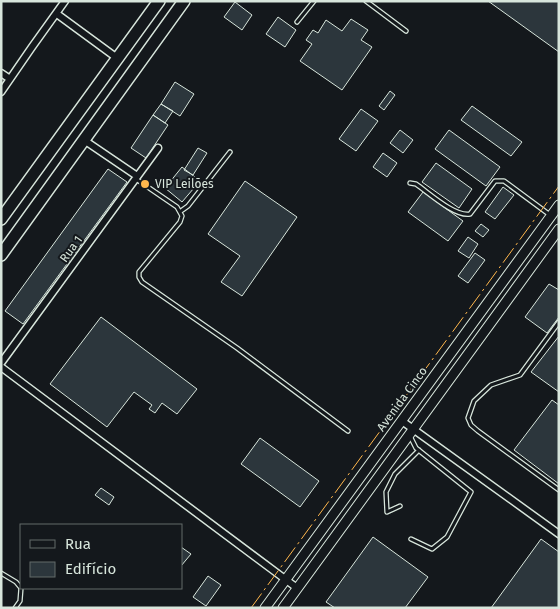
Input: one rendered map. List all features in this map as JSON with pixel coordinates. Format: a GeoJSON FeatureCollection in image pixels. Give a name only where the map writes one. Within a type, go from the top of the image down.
{"type":"FeatureCollection","features":[{"type":"Feature","properties":{"kind":"highway"},"geometry":{"type":"LineString","coordinates":[[2,216],[159,1]]}},
{"type":"Feature","properties":{"kind":"highway"},"geometry":{"type":"LineString","coordinates":[[1,255],[184,1]]}},
{"type":"Feature","properties":{"kind":"street"},"geometry":{"type":"LineString","coordinates":[[1,92],[66,1]]}},
{"type":"Feature","properties":{"kind":"street"},"geometry":{"type":"LineString","coordinates":[[57,14],[118,58]]}},
{"type":"Feature","properties":{"kind":"street"},"geometry":{"type":"LineString","coordinates":[[1,73],[10,79]]}},
{"type":"Feature","properties":{"kind":"street"},"geometry":{"type":"LineString","coordinates":[[84,140],[136,177]]}},
{"type":"Feature","properties":{"kind":"street","name":"Rua 1"},"geometry":{"type":"LineString","coordinates":[[1,365],[158,148]]}},
{"type":"Feature","properties":{"kind":"street","name":"Avenida Cinco"},"geometry":{"type":"LineString","coordinates":[[265,608],[559,206]]}},
{"type":"Feature","properties":{"kind":"street"},"geometry":{"type":"LineString","coordinates":[[283,608],[559,229]]}},
{"type":"Feature","properties":{"kind":"street"},"geometry":{"type":"LineString","coordinates":[[1,365],[297,588]]}},
{"type":"Feature","properties":{"kind":"street"},"geometry":{"type":"LineString","coordinates":[[402,421],[411,432],[559,534]]}},
{"type":"Feature","properties":{"kind":"lane"},"geometry":{"type":"LineString","coordinates":[[297,22],[314,1]]}},
{"type":"Feature","properties":{"kind":"lane"},"geometry":{"type":"LineString","coordinates":[[366,1],[406,31]]}},
{"type":"Feature","properties":{"kind":"lane"},"geometry":{"type":"LineString","coordinates":[[181,210],[188,206],[230,152]]}},
{"type":"Feature","properties":{"kind":"lane"},"geometry":{"type":"LineString","coordinates":[[136,177],[181,210],[182,217],[140,272],[140,279],[348,431]]}},
{"type":"Feature","properties":{"kind":"lane"},"geometry":{"type":"LineString","coordinates":[[410,183],[416,184],[456,212],[467,215],[470,214],[495,181],[504,181],[552,216]]}},
{"type":"Feature","properties":{"kind":"lane"},"geometry":{"type":"LineString","coordinates":[[559,322],[520,375],[491,385],[474,401],[468,418],[471,425],[478,431],[559,490]]}},
{"type":"Feature","properties":{"kind":"lane"},"geometry":{"type":"LineString","coordinates":[[411,432],[416,448],[471,492],[446,537],[432,549],[411,540]]}},
{"type":"Feature","properties":{"kind":"lane"},"geometry":{"type":"LineString","coordinates":[[400,506],[387,512],[386,492],[395,474],[419,450]]}},
{"type":"Feature","properties":{"kind":"lane"},"geometry":{"type":"LineString","coordinates":[[1,573],[16,582],[20,587]]}},
{"type":"Feature","properties":{"kind":"lane"},"geometry":{"type":"LineString","coordinates":[[15,608],[20,601],[21,589]]}},
{"type":"Feature","properties":{"kind":"building"},"geometry":{"type":"Polygon","coordinates":[[[488,1],[559,1],[559,52],[488,1]]]}},
{"type":"Feature","properties":{"kind":"building"},"geometry":{"type":"Polygon","coordinates":[[[235,2],[252,15],[242,30],[224,17],[235,2]]]}},
{"type":"Feature","properties":{"kind":"building"},"geometry":{"type":"Polygon","coordinates":[[[278,17],[296,30],[285,47],[266,34],[278,17]]]}},
{"type":"Feature","properties":{"kind":"building"},"geometry":{"type":"Polygon","coordinates":[[[351,19],[368,30],[361,40],[372,47],[342,90],[300,61],[312,44],[306,40],[313,30],[318,33],[326,20],[342,31],[351,19]]]}},
{"type":"Feature","properties":{"kind":"building"},"geometry":{"type":"Polygon","coordinates":[[[175,82],[194,94],[180,116],[161,104],[175,82]]]}},
{"type":"Feature","properties":{"kind":"building"},"geometry":{"type":"Polygon","coordinates":[[[390,91],[395,95],[384,110],[379,106],[390,91]]]}},
{"type":"Feature","properties":{"kind":"building"},"geometry":{"type":"Polygon","coordinates":[[[161,104],[173,111],[165,123],[153,115],[161,104]]]}},
{"type":"Feature","properties":{"kind":"building"},"geometry":{"type":"Polygon","coordinates":[[[472,106],[522,142],[511,156],[461,120],[472,106]]]}},
{"type":"Feature","properties":{"kind":"building"},"geometry":{"type":"Polygon","coordinates":[[[361,109],[378,121],[356,151],[339,139],[361,109]]]}},
{"type":"Feature","properties":{"kind":"building"},"geometry":{"type":"Polygon","coordinates":[[[153,115],[168,125],[146,158],[131,148],[153,115]]]}},
{"type":"Feature","properties":{"kind":"building"},"geometry":{"type":"Polygon","coordinates":[[[400,130],[413,140],[403,153],[390,143],[400,130]]]}},
{"type":"Feature","properties":{"kind":"building"},"geometry":{"type":"Polygon","coordinates":[[[449,130],[500,167],[486,186],[435,149],[449,130]]]}},
{"type":"Feature","properties":{"kind":"building"},"geometry":{"type":"Polygon","coordinates":[[[198,148],[207,153],[193,175],[184,170],[198,148]]]}},
{"type":"Feature","properties":{"kind":"building"},"geometry":{"type":"Polygon","coordinates":[[[383,153],[397,163],[387,177],[373,167],[383,153]]]}},
{"type":"Feature","properties":{"kind":"building"},"geometry":{"type":"Polygon","coordinates":[[[436,163],[472,189],[459,208],[422,182],[436,163]]]}},
{"type":"Feature","properties":{"kind":"building"},"geometry":{"type":"Polygon","coordinates":[[[182,167],[200,181],[182,202],[165,188],[182,167]]]}},
{"type":"Feature","properties":{"kind":"building"},"geometry":{"type":"Polygon","coordinates":[[[108,169],[127,182],[23,324],[5,311],[108,169]]]}},
{"type":"Feature","properties":{"kind":"building"},"geometry":{"type":"Polygon","coordinates":[[[245,181],[297,217],[242,296],[221,282],[240,256],[208,234],[245,181]]]}},
{"type":"Feature","properties":{"kind":"building"},"geometry":{"type":"Polygon","coordinates":[[[503,187],[514,195],[495,219],[485,212],[503,187]]]}},
{"type":"Feature","properties":{"kind":"building"},"geometry":{"type":"Polygon","coordinates":[[[423,192],[463,221],[448,241],[408,212],[423,192]]]}},
{"type":"Feature","properties":{"kind":"building"},"geometry":{"type":"Polygon","coordinates":[[[481,224],[489,230],[483,237],[475,231],[481,224]]]}},
{"type":"Feature","properties":{"kind":"building"},"geometry":{"type":"Polygon","coordinates":[[[468,237],[478,244],[469,258],[458,251],[468,237]]]}},
{"type":"Feature","properties":{"kind":"building"},"geometry":{"type":"Polygon","coordinates":[[[475,253],[485,260],[468,283],[458,276],[475,253]]]}},
{"type":"Feature","properties":{"kind":"building"},"geometry":{"type":"Polygon","coordinates":[[[549,284],[559,290],[559,317],[547,333],[525,317],[549,284]]]}},
{"type":"Feature","properties":{"kind":"building"},"geometry":{"type":"Polygon","coordinates":[[[101,317],[197,389],[177,414],[162,403],[155,413],[149,409],[152,405],[134,392],[107,427],[50,384],[101,317]]]}},
{"type":"Feature","properties":{"kind":"building"},"geometry":{"type":"Polygon","coordinates":[[[559,336],[559,392],[531,372],[559,336]]]}},
{"type":"Feature","properties":{"kind":"building"},"geometry":{"type":"Polygon","coordinates":[[[552,400],[559,405],[559,484],[514,450],[552,400]]]}},
{"type":"Feature","properties":{"kind":"building"},"geometry":{"type":"Polygon","coordinates":[[[260,438],[319,481],[300,507],[241,464],[260,438]]]}},
{"type":"Feature","properties":{"kind":"building"},"geometry":{"type":"Polygon","coordinates":[[[101,488],[114,497],[109,505],[95,495],[101,488]]]}},
{"type":"Feature","properties":{"kind":"building"},"geometry":{"type":"Polygon","coordinates":[[[373,537],[428,577],[405,608],[335,608],[326,602],[373,537]]]}},
{"type":"Feature","properties":{"kind":"building"},"geometry":{"type":"Polygon","coordinates":[[[541,539],[559,552],[559,608],[491,608],[541,539]]]}},
{"type":"Feature","properties":{"kind":"building"},"geometry":{"type":"Polygon","coordinates":[[[182,548],[191,554],[182,565],[182,548]]]}},
{"type":"Feature","properties":{"kind":"building"},"geometry":{"type":"Polygon","coordinates":[[[208,576],[221,585],[206,606],[193,597],[208,576]]]}},
{"type":"Feature","properties":{"kind":"power"},"geometry":{"type":"LineString","coordinates":[[251,608],[559,186]]}},
{"type":"Feature","properties":{"kind":"place","name":"VIP Leilões"},"geometry":{"type":"Point","coordinates":[145,184]}}]}
